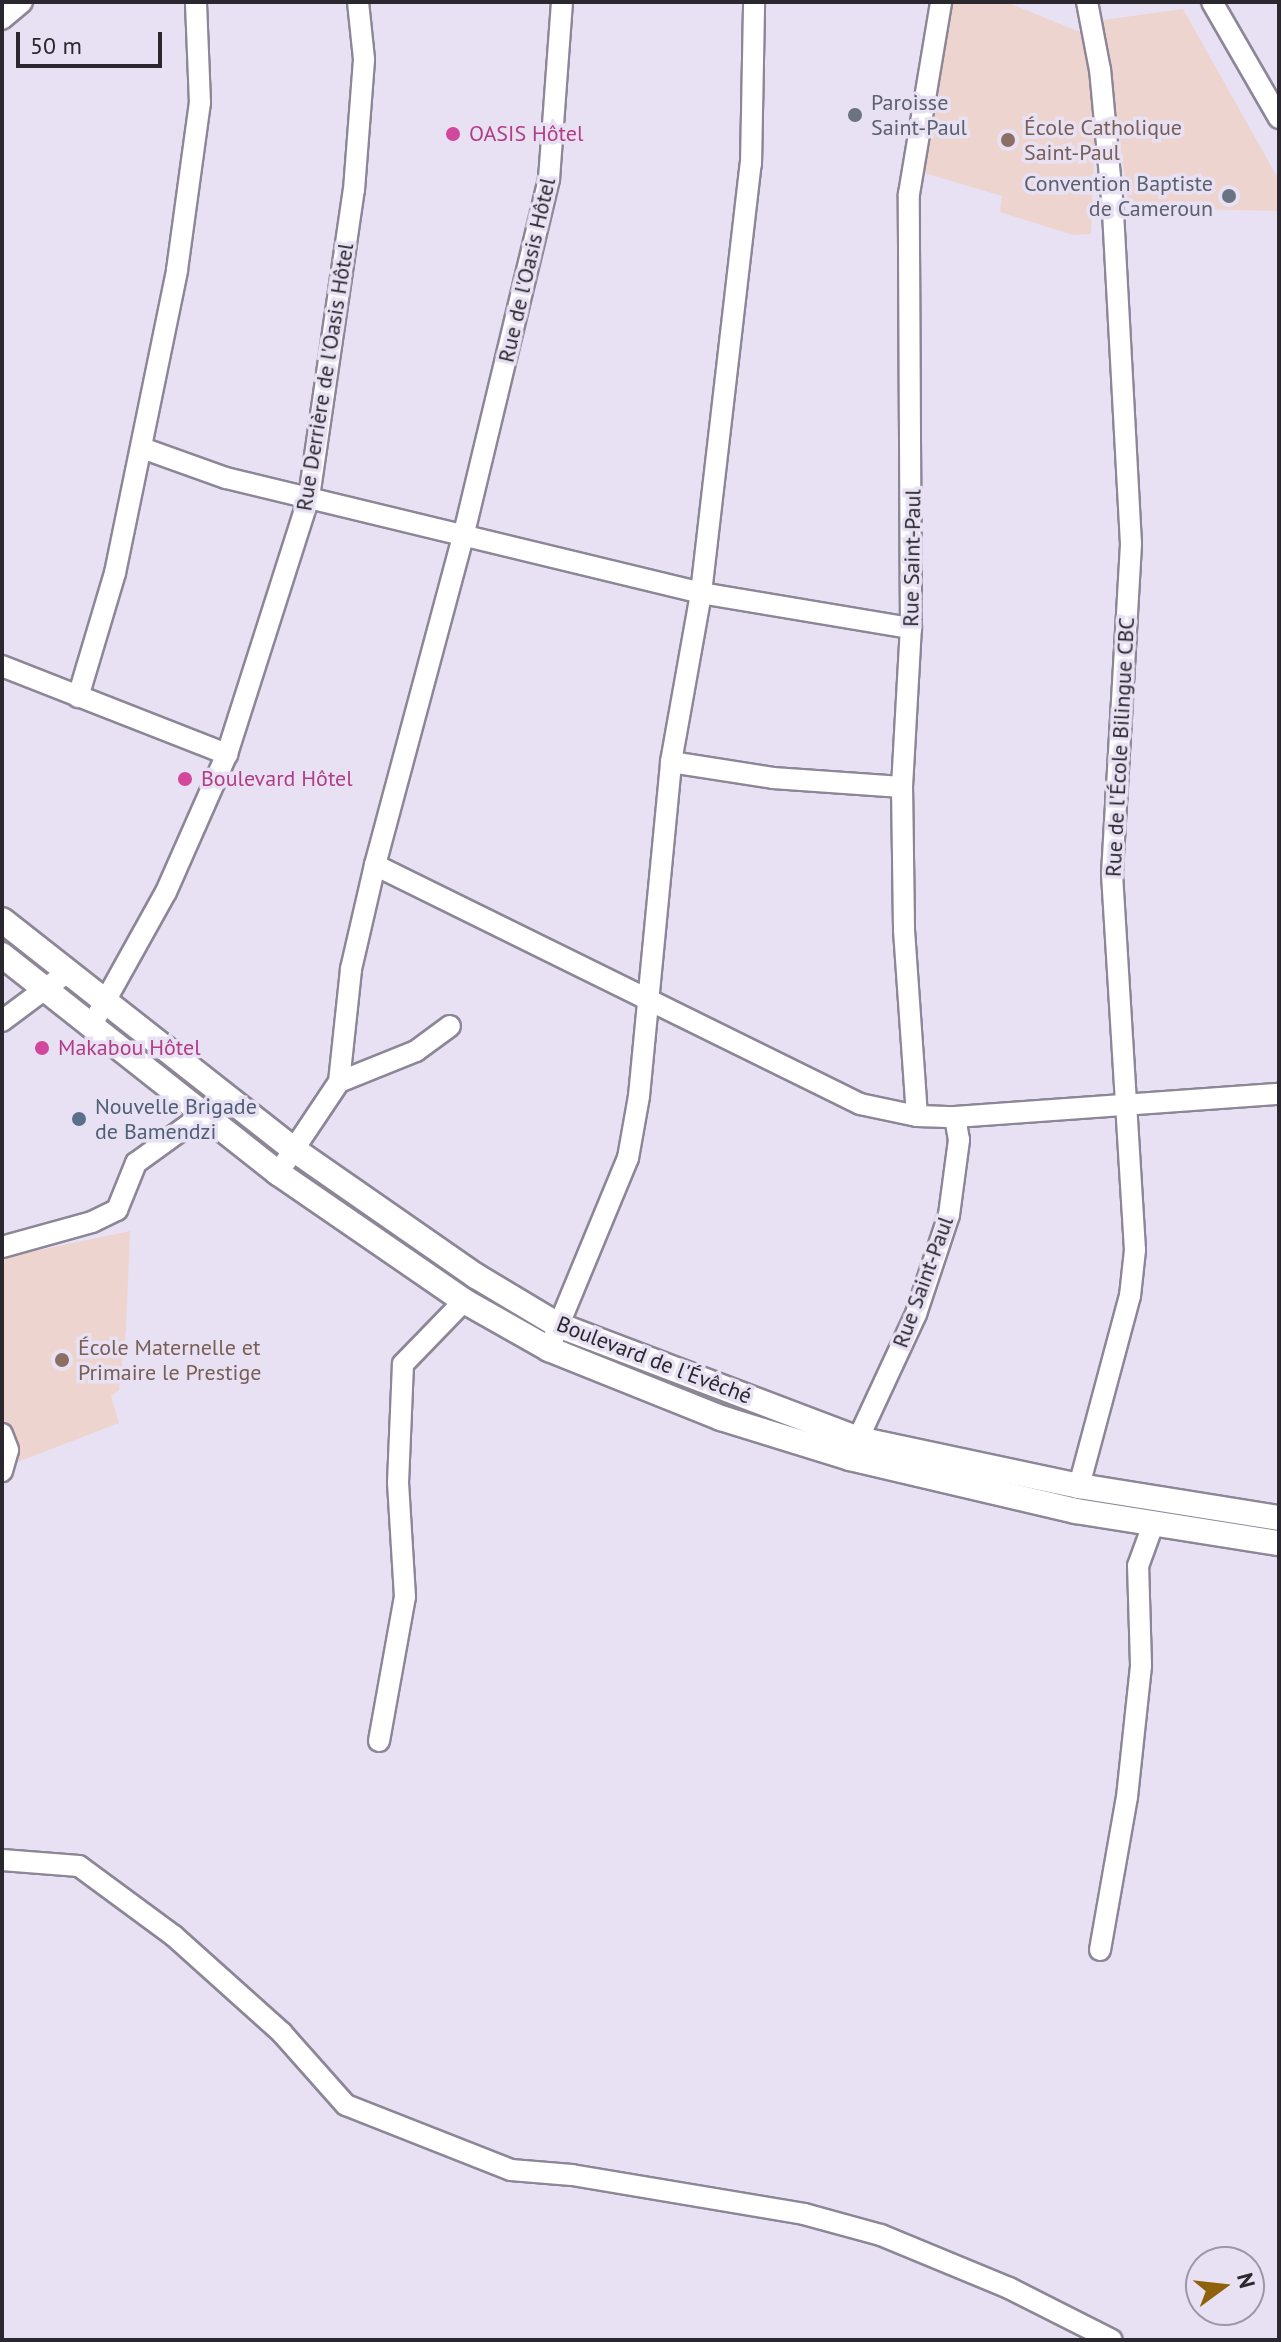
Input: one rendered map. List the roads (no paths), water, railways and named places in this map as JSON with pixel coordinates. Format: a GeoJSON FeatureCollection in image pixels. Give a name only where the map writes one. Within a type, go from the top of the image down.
{"type":"FeatureCollection","features":[{"type":"Feature","properties":{"kind":"main road","name":"Boulevard de l'Évêché"},"geometry":{"type":"LineString","coordinates":[[2,920],[296,1151],[476,1276],[558,1325],[854,1448],[1076,1511],[1279,1543]]}},
{"type":"Feature","properties":{"kind":"main road","name":"Boulevard de l'Évêché"},"geometry":{"type":"LineString","coordinates":[[2,955],[93,1023],[202,1115],[278,1173],[464,1301],[549,1349],[721,1418],[854,1448],[1279,1518]]}},
{"type":"Feature","properties":{"kind":"street"},"geometry":{"type":"LineString","coordinates":[[2,19],[22,2]]}},
{"type":"Feature","properties":{"kind":"street"},"geometry":{"type":"LineString","coordinates":[[78,697],[115,573],[177,270],[200,103],[196,2]]}},
{"type":"Feature","properties":{"kind":"street","name":"Rue Derrière de l'Oasis Hôtel"},"geometry":{"type":"LineString","coordinates":[[93,1023],[166,892],[227,754],[309,497],[354,190],[364,59],[358,2]]}},
{"type":"Feature","properties":{"kind":"street","name":"Rue de l'Oasis Hôtel"},"geometry":{"type":"LineString","coordinates":[[339,1082],[351,969],[375,865],[464,533],[549,179],[562,2]]}},
{"type":"Feature","properties":{"kind":"street"},"geometry":{"type":"LineString","coordinates":[[549,1349],[628,1158],[648,1003],[671,762],[701,593],[751,164],[754,2]]}},
{"type":"Feature","properties":{"kind":"street","name":"Rue Saint-Paul"},"geometry":{"type":"LineString","coordinates":[[917,1116],[904,928],[902,787],[911,628],[909,194],[941,2]]}},
{"type":"Feature","properties":{"kind":"street","name":"Rue de l'École Bilingue CBC"},"geometry":{"type":"LineString","coordinates":[[1079,1486],[1130,1296],[1135,1250],[1112,874],[1131,544],[1113,209],[1100,70],[1087,2]]}},
{"type":"Feature","properties":{"kind":"street"},"geometry":{"type":"LineString","coordinates":[[1212,2],[1277,109]]}},
{"type":"Feature","properties":{"kind":"street"},"geometry":{"type":"LineString","coordinates":[[142,448],[226,478],[464,533],[701,593],[911,628]]}},
{"type":"Feature","properties":{"kind":"street"},"geometry":{"type":"LineString","coordinates":[[2,666],[227,754]]}},
{"type":"Feature","properties":{"kind":"street"},"geometry":{"type":"LineString","coordinates":[[671,762],[773,778],[902,787]]}},
{"type":"Feature","properties":{"kind":"street"},"geometry":{"type":"LineString","coordinates":[[375,865],[648,1003],[860,1104],[917,1116],[955,1117],[1279,1094]]}},
{"type":"Feature","properties":{"kind":"street"},"geometry":{"type":"LineString","coordinates":[[2,1021],[69,971]]}},
{"type":"Feature","properties":{"kind":"street"},"geometry":{"type":"LineString","coordinates":[[278,1173],[296,1151],[339,1082],[416,1051],[450,1026]]}},
{"type":"Feature","properties":{"kind":"street"},"geometry":{"type":"LineString","coordinates":[[2,1247],[92,1222],[117,1210],[136,1163],[202,1115]]}},
{"type":"Feature","properties":{"kind":"street","name":"Rue Saint-Paul"},"geometry":{"type":"LineString","coordinates":[[854,1448],[916,1314],[949,1215],[959,1140],[955,1117]]}},
{"type":"Feature","properties":{"kind":"street"},"geometry":{"type":"LineString","coordinates":[[379,1741],[405,1597],[398,1483],[403,1364],[464,1301]]}},
{"type":"Feature","properties":{"kind":"street"},"geometry":{"type":"LineString","coordinates":[[2,1434],[8,1450],[2,1471]]}},
{"type":"Feature","properties":{"kind":"street"},"geometry":{"type":"LineString","coordinates":[[1100,1950],[1127,1797],[1141,1665],[1138,1566],[1154,1522]]}},
{"type":"Feature","properties":{"kind":"street"},"geometry":{"type":"LineString","coordinates":[[2,1860],[79,1866],[174,1936],[282,2033],[346,2105],[511,2170],[572,2175],[804,2214],[881,2235],[1009,2288],[1112,2340]]}},
{"type":"Feature","properties":{"kind":"place","name":"Paroisse Saint-Paul"},"geometry":{"type":"Point","coordinates":[855,115]}},
{"type":"Feature","properties":{"kind":"place","name":"OASIS Hôtel"},"geometry":{"type":"Point","coordinates":[453,134]}},
{"type":"Feature","properties":{"kind":"place","name":"École Catholique Saint-Paul"},"geometry":{"type":"Point","coordinates":[1008,140]}},
{"type":"Feature","properties":{"kind":"place","name":"Convention Baptiste de Cameroun"},"geometry":{"type":"Point","coordinates":[1229,196]}},
{"type":"Feature","properties":{"kind":"place","name":"Boulevard Hôtel"},"geometry":{"type":"Point","coordinates":[185,779]}},
{"type":"Feature","properties":{"kind":"place","name":"Makabou Hôtel"},"geometry":{"type":"Point","coordinates":[42,1048]}},
{"type":"Feature","properties":{"kind":"place","name":"Nouvelle Brigade de Bamendzi"},"geometry":{"type":"Point","coordinates":[79,1119]}},
{"type":"Feature","properties":{"kind":"place","name":"École Maternelle et Primaire le Prestige"},"geometry":{"type":"Point","coordinates":[62,1360]}}]}
